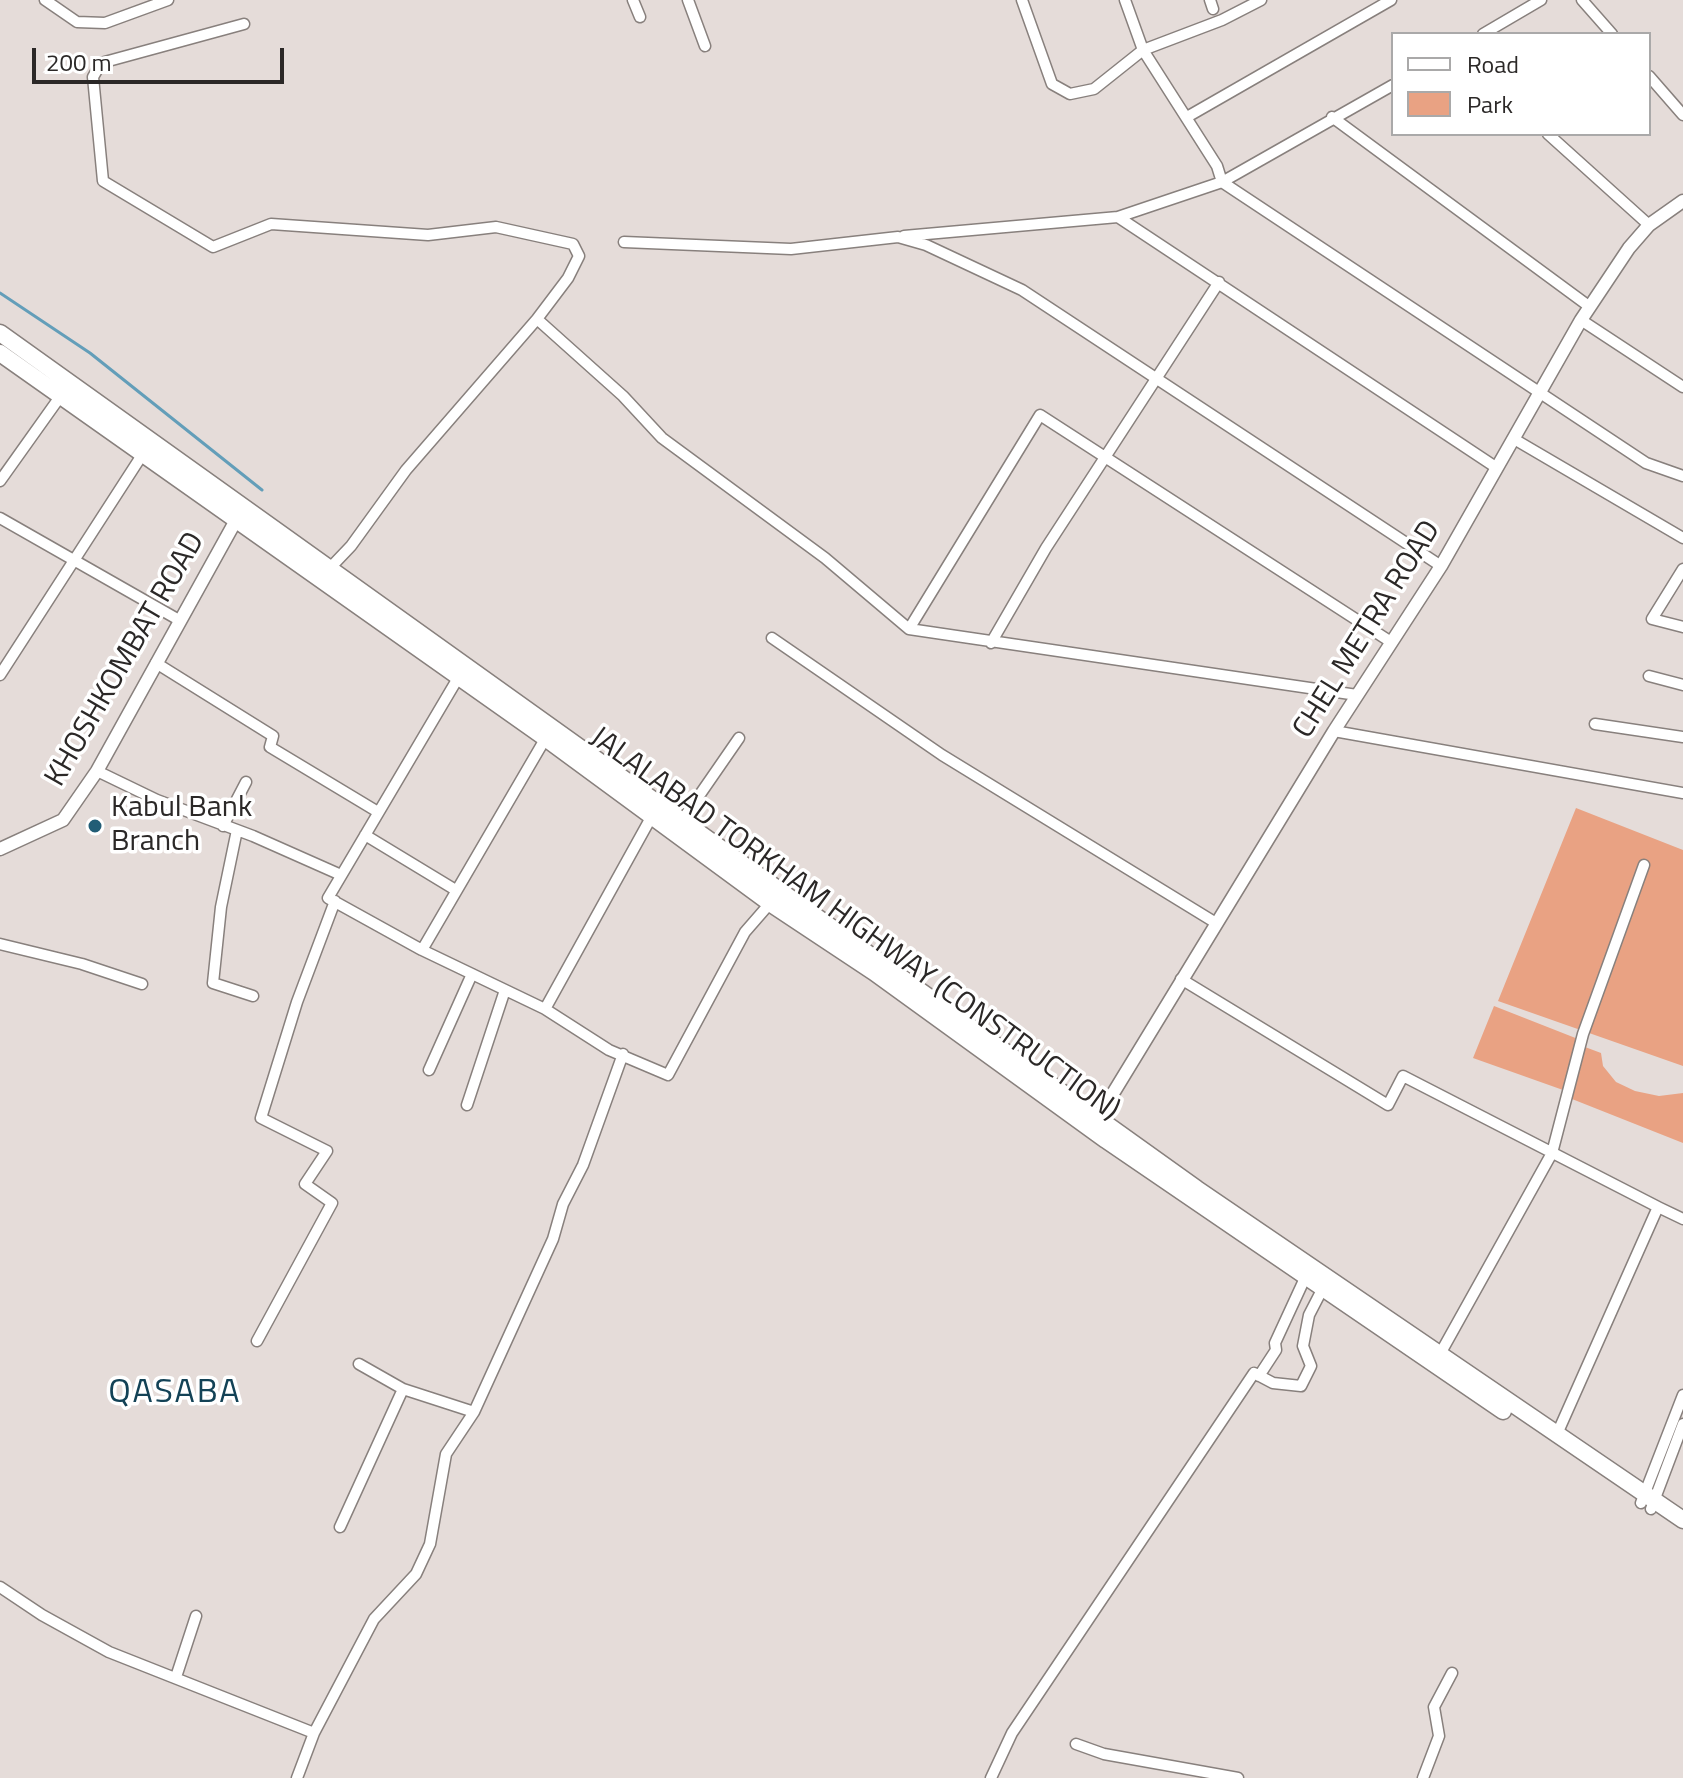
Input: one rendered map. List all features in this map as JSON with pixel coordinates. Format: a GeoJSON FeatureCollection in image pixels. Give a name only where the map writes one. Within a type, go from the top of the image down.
{"type":"FeatureCollection","features":[{"type":"Feature","properties":{"kind":"highway"},"geometry":{"type":"LineString","coordinates":[[0,333],[66,390],[239,514],[330,568],[462,671],[526,707],[550,733]]}},
{"type":"Feature","properties":{"kind":"highway"},"geometry":{"type":"LineString","coordinates":[[0,353],[66,390]]}},
{"type":"Feature","properties":{"kind":"highway","name":"JALALABAD TORKHAM HIGHWAY (CONSTRUCTION)"},"geometry":{"type":"LineString","coordinates":[[239,514],[462,671],[496,702],[550,733],[874,972],[1305,1278],[1324,1284],[1381,1322],[1648,1502],[1683,1531]]}},
{"type":"Feature","properties":{"kind":"highway"},"geometry":{"type":"LineString","coordinates":[[496,702],[526,707]]}},
{"type":"Feature","properties":{"kind":"highway"},"geometry":{"type":"LineString","coordinates":[[658,811],[683,819],[775,897],[893,968],[1324,1284]]}},
{"type":"Feature","properties":{"kind":"highway"},"geometry":{"type":"LineString","coordinates":[[1381,1322],[1440,1354],[1557,1434],[1648,1502],[1683,1520]]}},
{"type":"Feature","properties":{"kind":"street"},"geometry":{"type":"LineString","coordinates":[[45,0],[77,22],[105,23],[168,0]]}},
{"type":"Feature","properties":{"kind":"street"},"geometry":{"type":"LineString","coordinates":[[633,0],[640,17]]}},
{"type":"Feature","properties":{"kind":"street"},"geometry":{"type":"LineString","coordinates":[[688,0],[705,46]]}},
{"type":"Feature","properties":{"kind":"street"},"geometry":{"type":"LineString","coordinates":[[1022,0],[1052,84],[1070,94],[1094,89],[1143,50],[1222,20],[1261,0]]}},
{"type":"Feature","properties":{"kind":"street"},"geometry":{"type":"LineString","coordinates":[[1125,0],[1143,50],[1217,166],[1222,182],[1646,463],[1683,476]]}},
{"type":"Feature","properties":{"kind":"street"},"geometry":{"type":"LineString","coordinates":[[1187,117],[1391,0]]}},
{"type":"Feature","properties":{"kind":"street"},"geometry":{"type":"LineString","coordinates":[[1486,32],[1541,0]]}},
{"type":"Feature","properties":{"kind":"street"},"geometry":{"type":"LineString","coordinates":[[1582,0],[1610,32]]}},
{"type":"Feature","properties":{"kind":"street"},"geometry":{"type":"LineString","coordinates":[[244,24],[101,63],[93,77],[103,181],[213,247],[271,224],[428,235],[496,227],[573,244],[579,256],[568,278],[537,319],[406,470],[351,546],[330,568]]}},
{"type":"Feature","properties":{"kind":"street"},"geometry":{"type":"LineString","coordinates":[[1651,78],[1683,115]]}},
{"type":"Feature","properties":{"kind":"street"},"geometry":{"type":"LineString","coordinates":[[624,242],[791,249],[1118,217],[1222,182],[1391,86]]}},
{"type":"Feature","properties":{"kind":"street"},"geometry":{"type":"LineString","coordinates":[[1332,117],[1590,307]]}},
{"type":"Feature","properties":{"kind":"street"},"geometry":{"type":"LineString","coordinates":[[1550,136],[1649,225]]}},
{"type":"Feature","properties":{"kind":"street","name":"CHEL METRA ROAD"},"geometry":{"type":"LineString","coordinates":[[1109,1100],[1334,731],[1441,566],[1581,320],[1649,225],[1683,201]]}},
{"type":"Feature","properties":{"kind":"street"},"geometry":{"type":"LineString","coordinates":[[1118,217],[1497,468]]}},
{"type":"Feature","properties":{"kind":"street"},"geometry":{"type":"LineString","coordinates":[[898,237],[926,245],[1022,290],[1441,566]]}},
{"type":"Feature","properties":{"kind":"street"},"geometry":{"type":"LineString","coordinates":[[991,643],[1104,458],[1219,282]]}},
{"type":"Feature","properties":{"kind":"street"},"geometry":{"type":"LineString","coordinates":[[537,319],[623,396],[662,438],[825,558],[909,629],[1357,695]]}},
{"type":"Feature","properties":{"kind":"street"},"geometry":{"type":"LineString","coordinates":[[1581,320],[1683,387]]}},
{"type":"Feature","properties":{"kind":"street"},"geometry":{"type":"LineString","coordinates":[[0,481],[66,390]]}},
{"type":"Feature","properties":{"kind":"street"},"geometry":{"type":"LineString","coordinates":[[909,629],[1040,415],[1391,642]]}},
{"type":"Feature","properties":{"kind":"street"},"geometry":{"type":"LineString","coordinates":[[1514,439],[1683,538]]}},
{"type":"Feature","properties":{"kind":"street"},"geometry":{"type":"LineString","coordinates":[[0,675],[147,447]]}},
{"type":"Feature","properties":{"kind":"street","name":"KHOSHKOMBAT ROAD"},"geometry":{"type":"LineString","coordinates":[[0,849],[63,820],[97,771],[239,514]]}},
{"type":"Feature","properties":{"kind":"street"},"geometry":{"type":"LineString","coordinates":[[0,518],[179,620]]}},
{"type":"Feature","properties":{"kind":"street"},"geometry":{"type":"LineString","coordinates":[[1683,569],[1652,619],[1683,627]]}},
{"type":"Feature","properties":{"kind":"street"},"geometry":{"type":"LineString","coordinates":[[772,638],[942,755],[1216,923]]}},
{"type":"Feature","properties":{"kind":"street"},"geometry":{"type":"LineString","coordinates":[[156,663],[273,736],[270,747],[378,812]]}},
{"type":"Feature","properties":{"kind":"street"},"geometry":{"type":"LineString","coordinates":[[462,671],[328,898],[422,950],[545,1009],[609,1050],[668,1075],[745,932],[775,897]]}},
{"type":"Feature","properties":{"kind":"street"},"geometry":{"type":"LineString","coordinates":[[1649,676],[1683,685]]}},
{"type":"Feature","properties":{"kind":"street"},"geometry":{"type":"LineString","coordinates":[[1595,724],[1683,737]]}},
{"type":"Feature","properties":{"kind":"street"},"geometry":{"type":"LineString","coordinates":[[1334,731],[1683,793]]}},
{"type":"Feature","properties":{"kind":"street"},"geometry":{"type":"LineString","coordinates":[[422,950],[454,889],[550,733]]}},
{"type":"Feature","properties":{"kind":"street"},"geometry":{"type":"LineString","coordinates":[[683,819],[739,738]]}},
{"type":"Feature","properties":{"kind":"street"},"geometry":{"type":"LineString","coordinates":[[97,771],[341,875]]}},
{"type":"Feature","properties":{"kind":"street"},"geometry":{"type":"LineString","coordinates":[[223,826],[246,782]]}},
{"type":"Feature","properties":{"kind":"street"},"geometry":{"type":"LineString","coordinates":[[545,1009],[658,811]]}},
{"type":"Feature","properties":{"kind":"street"},"geometry":{"type":"LineString","coordinates":[[237,830],[221,907],[213,983],[253,996]]}},
{"type":"Feature","properties":{"kind":"street"},"geometry":{"type":"LineString","coordinates":[[365,835],[454,889]]}},
{"type":"Feature","properties":{"kind":"street"},"geometry":{"type":"LineString","coordinates":[[1440,1354],[1552,1153],[1583,1034],[1644,865]]}},
{"type":"Feature","properties":{"kind":"street"},"geometry":{"type":"LineString","coordinates":[[257,1341],[332,1203],[305,1184],[327,1151],[261,1118],[297,1002],[335,901]]}},
{"type":"Feature","properties":{"kind":"street"},"geometry":{"type":"LineString","coordinates":[[0,944],[82,964],[142,984]]}},
{"type":"Feature","properties":{"kind":"street"},"geometry":{"type":"LineString","coordinates":[[429,1070],[472,974]]}},
{"type":"Feature","properties":{"kind":"street"},"geometry":{"type":"LineString","coordinates":[[1181,979],[1388,1105],[1403,1076],[1683,1219]]}},
{"type":"Feature","properties":{"kind":"street"},"geometry":{"type":"LineString","coordinates":[[467,1105],[505,990]]}},
{"type":"Feature","properties":{"kind":"street"},"geometry":{"type":"LineString","coordinates":[[297,1778],[314,1733],[374,1619],[416,1574],[430,1544],[446,1454],[474,1412],[553,1239],[563,1204],[583,1165],[623,1054]]}},
{"type":"Feature","properties":{"kind":"street"},"geometry":{"type":"LineString","coordinates":[[1082,1105],[1109,1100],[1114,1129]]}},
{"type":"Feature","properties":{"kind":"street"},"geometry":{"type":"LineString","coordinates":[[1557,1434],[1658,1207]]}},
{"type":"Feature","properties":{"kind":"street"},"geometry":{"type":"LineString","coordinates":[[1259,1376],[1276,1350],[1275,1343],[1305,1278]]}},
{"type":"Feature","properties":{"kind":"street"},"geometry":{"type":"LineString","coordinates":[[991,1778],[1012,1733],[1254,1373],[1273,1383],[1301,1386],[1311,1366],[1303,1346],[1309,1315],[1324,1284]]}},
{"type":"Feature","properties":{"kind":"street"},"geometry":{"type":"LineString","coordinates":[[359,1364],[403,1389],[474,1412]]}},
{"type":"Feature","properties":{"kind":"street"},"geometry":{"type":"LineString","coordinates":[[340,1527],[403,1389]]}},
{"type":"Feature","properties":{"kind":"street"},"geometry":{"type":"LineString","coordinates":[[1648,1502],[1683,1395]]}},
{"type":"Feature","properties":{"kind":"street"},"geometry":{"type":"LineString","coordinates":[[1660,1471],[1683,1424]]}},
{"type":"Feature","properties":{"kind":"street"},"geometry":{"type":"LineString","coordinates":[[0,1587],[42,1615],[109,1652],[314,1733]]}},
{"type":"Feature","properties":{"kind":"street"},"geometry":{"type":"LineString","coordinates":[[176,1677],[196,1616]]}},
{"type":"Feature","properties":{"kind":"street"},"geometry":{"type":"LineString","coordinates":[[1423,1778],[1439,1736],[1434,1707],[1452,1673]]}},
{"type":"Feature","properties":{"kind":"street"},"geometry":{"type":"LineString","coordinates":[[1076,1744],[1104,1754],[1238,1778]]}},
{"type":"Feature","properties":{"kind":"green space"},"geometry":{"type":"Polygon","coordinates":[[[1576,808],[1683,850],[1683,1066],[1498,1001],[1576,808]]]}},
{"type":"Feature","properties":{"kind":"green space"},"geometry":{"type":"Polygon","coordinates":[[[1494,1006],[1578,1039],[1563,1090],[1473,1058],[1494,1006]]]}},
{"type":"Feature","properties":{"kind":"green space"},"geometry":{"type":"Polygon","coordinates":[[[1585,1047],[1601,1053],[1603,1066],[1616,1082],[1635,1091],[1659,1096],[1683,1093],[1683,1143],[1572,1099],[1585,1047]]]}},
{"type":"Feature","properties":{"kind":"waterway"},"geometry":{"type":"LineString","coordinates":[[0,293],[90,353],[262,490]]}},
{"type":"Feature","properties":{"kind":"place","name":"Kabul Bank Branch"},"geometry":{"type":"Point","coordinates":[95,826]}},
{"type":"Feature","properties":{"kind":"district","name":"QASABA"},"geometry":{"type":"Point","coordinates":[175,1394]}}]}
